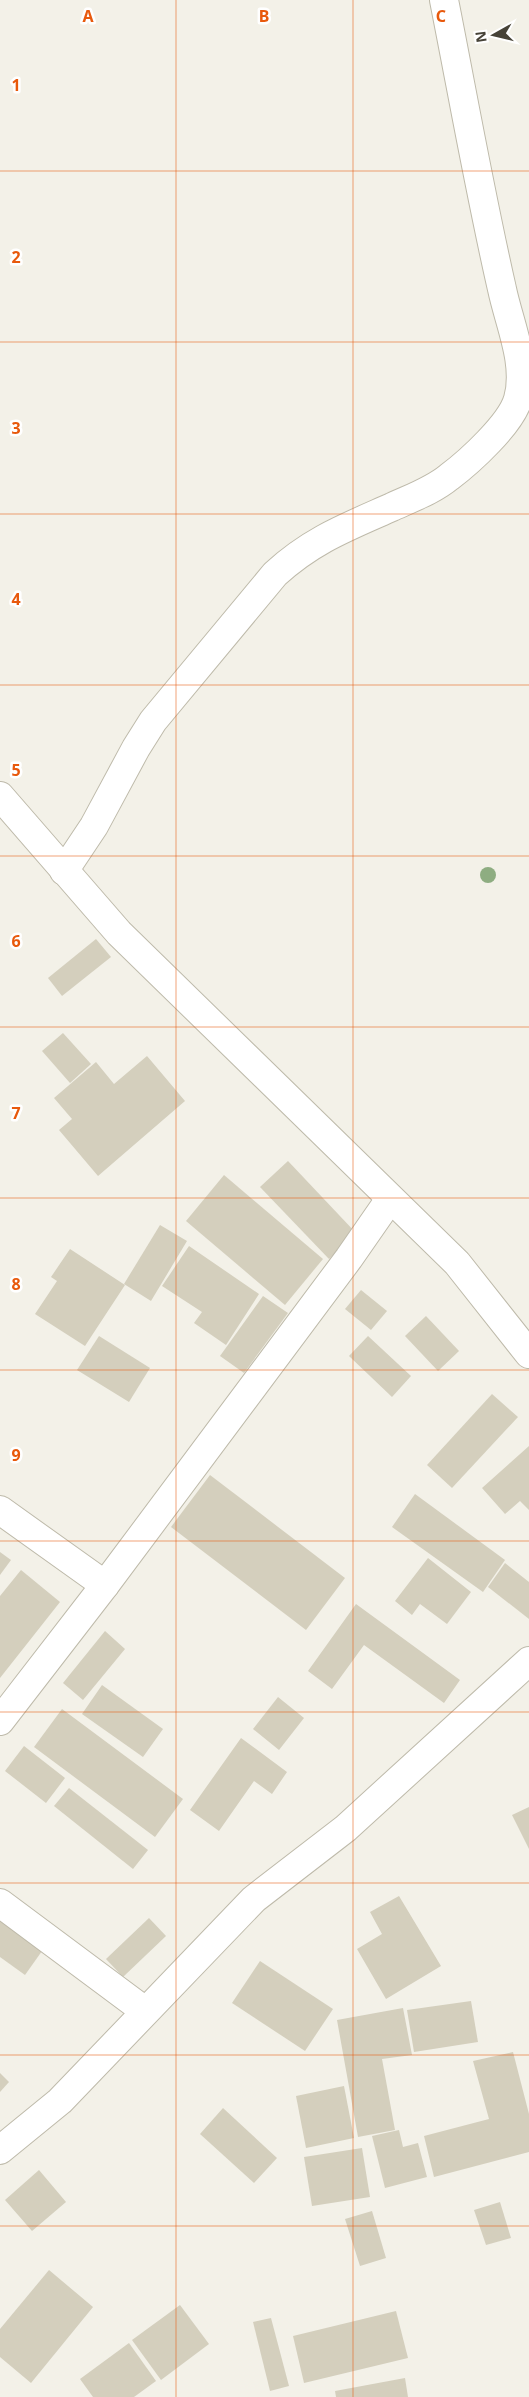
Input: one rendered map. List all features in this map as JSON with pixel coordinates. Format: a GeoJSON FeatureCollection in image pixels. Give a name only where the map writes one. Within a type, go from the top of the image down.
{"type":"FeatureCollection","features":[{"type":"Feature","properties":{"kind":"street"},"geometry":{"type":"LineString","coordinates":[[64,871],[94,826],[136,748],[154,721],[275,574],[297,554],[330,534],[424,492],[448,478],[492,438],[518,402],[522,384],[520,366],[502,288],[444,0]]}},
{"type":"Feature","properties":{"kind":"street"},"geometry":{"type":"LineString","coordinates":[[0,796],[119,933],[457,1263],[529,1354]]}},
{"type":"Feature","properties":{"kind":"street"},"geometry":{"type":"LineString","coordinates":[[0,1720],[105,1585],[343,1266],[390,1199]]}},
{"type":"Feature","properties":{"kind":"street"},"geometry":{"type":"LineString","coordinates":[[0,1510],[105,1585]]}},
{"type":"Feature","properties":{"kind":"street"},"geometry":{"type":"LineString","coordinates":[[0,2150],[60,2101],[254,1899],[346,1828],[529,1661]]}},
{"type":"Feature","properties":{"kind":"street"},"geometry":{"type":"LineString","coordinates":[[0,1903],[145,2011]]}},
{"type":"Feature","properties":{"kind":"building"},"geometry":{"type":"Polygon","coordinates":[[[96,939],[111,957],[62,996],[48,978],[96,939]]]}},
{"type":"Feature","properties":{"kind":"building"},"geometry":{"type":"Polygon","coordinates":[[[63,1033],[91,1064],[70,1083],[42,1051],[63,1033]]]}},
{"type":"Feature","properties":{"kind":"building"},"geometry":{"type":"Polygon","coordinates":[[[147,1056],[185,1101],[98,1176],[59,1130],[72,1119],[54,1098],[96,1062],[114,1084],[147,1056]]]}},
{"type":"Feature","properties":{"kind":"building"},"geometry":{"type":"Polygon","coordinates":[[[288,1161],[356,1233],[329,1259],[260,1187],[288,1161]]]}},
{"type":"Feature","properties":{"kind":"building"},"geometry":{"type":"Polygon","coordinates":[[[224,1175],[323,1259],[285,1305],[186,1221],[224,1175]]]}},
{"type":"Feature","properties":{"kind":"building"},"geometry":{"type":"Polygon","coordinates":[[[160,1225],[187,1241],[151,1301],[124,1284],[160,1225]]]}},
{"type":"Feature","properties":{"kind":"building"},"geometry":{"type":"Polygon","coordinates":[[[189,1246],[259,1294],[226,1345],[194,1323],[202,1312],[162,1286],[189,1246]]]}},
{"type":"Feature","properties":{"kind":"building"},"geometry":{"type":"Polygon","coordinates":[[[70,1249],[125,1285],[85,1346],[35,1314],[57,1281],[51,1277],[70,1249]]]}},
{"type":"Feature","properties":{"kind":"building"},"geometry":{"type":"Polygon","coordinates":[[[361,1290],[387,1311],[371,1330],[345,1309],[361,1290]]]}},
{"type":"Feature","properties":{"kind":"building"},"geometry":{"type":"Polygon","coordinates":[[[263,1296],[288,1313],[244,1373],[220,1356],[263,1296]]]}},
{"type":"Feature","properties":{"kind":"building"},"geometry":{"type":"Polygon","coordinates":[[[426,1316],[459,1351],[438,1371],[405,1336],[426,1316]]]}},
{"type":"Feature","properties":{"kind":"building"},"geometry":{"type":"Polygon","coordinates":[[[99,1336],[150,1368],[129,1402],[77,1370],[99,1336]]]}},
{"type":"Feature","properties":{"kind":"building"},"geometry":{"type":"Polygon","coordinates":[[[368,1336],[411,1376],[392,1397],[349,1356],[368,1336]]]}},
{"type":"Feature","properties":{"kind":"building"},"geometry":{"type":"Polygon","coordinates":[[[492,1394],[518,1417],[452,1488],[427,1465],[492,1394]]]}},
{"type":"Feature","properties":{"kind":"building"},"geometry":{"type":"Polygon","coordinates":[[[529,1446],[529,1510],[520,1501],[505,1514],[482,1488],[529,1446]]]}},
{"type":"Feature","properties":{"kind":"building"},"geometry":{"type":"Polygon","coordinates":[[[210,1475],[345,1578],[306,1630],[171,1527],[210,1475]]]}},
{"type":"Feature","properties":{"kind":"building"},"geometry":{"type":"Polygon","coordinates":[[[415,1494],[505,1560],[483,1592],[392,1527],[415,1494]]]}},
{"type":"Feature","properties":{"kind":"building"},"geometry":{"type":"Polygon","coordinates":[[[0,1552],[11,1560],[0,1575],[0,1552]]]}},
{"type":"Feature","properties":{"kind":"building"},"geometry":{"type":"Polygon","coordinates":[[[428,1558],[471,1592],[447,1624],[420,1604],[412,1615],[395,1601],[428,1558]]]}},
{"type":"Feature","properties":{"kind":"building"},"geometry":{"type":"Polygon","coordinates":[[[505,1563],[529,1582],[529,1619],[488,1587],[505,1563]]]}},
{"type":"Feature","properties":{"kind":"building"},"geometry":{"type":"Polygon","coordinates":[[[21,1570],[60,1602],[0,1678],[0,1596],[21,1570]]]}},
{"type":"Feature","properties":{"kind":"building"},"geometry":{"type":"Polygon","coordinates":[[[356,1604],[460,1680],[444,1703],[364,1645],[332,1689],[308,1671],[356,1604]]]}},
{"type":"Feature","properties":{"kind":"building"},"geometry":{"type":"Polygon","coordinates":[[[105,1631],[125,1649],[83,1700],[63,1683],[105,1631]]]}},
{"type":"Feature","properties":{"kind":"building"},"geometry":{"type":"Polygon","coordinates":[[[102,1685],[163,1729],[143,1757],[82,1714],[102,1685]]]}},
{"type":"Feature","properties":{"kind":"building"},"geometry":{"type":"Polygon","coordinates":[[[278,1697],[304,1718],[279,1750],[253,1729],[278,1697]]]}},
{"type":"Feature","properties":{"kind":"building"},"geometry":{"type":"Polygon","coordinates":[[[62,1709],[183,1799],[155,1837],[34,1747],[62,1709]]]}},
{"type":"Feature","properties":{"kind":"building"},"geometry":{"type":"Polygon","coordinates":[[[241,1738],[287,1772],[272,1794],[254,1781],[219,1831],[190,1810],[241,1738]]]}},
{"type":"Feature","properties":{"kind":"building"},"geometry":{"type":"Polygon","coordinates":[[[24,1746],[65,1778],[46,1803],[5,1771],[24,1746]]]}},
{"type":"Feature","properties":{"kind":"building"},"geometry":{"type":"Polygon","coordinates":[[[69,1788],[148,1850],[133,1869],[54,1806],[69,1788]]]}},
{"type":"Feature","properties":{"kind":"building"},"geometry":{"type":"Polygon","coordinates":[[[529,1807],[529,1849],[512,1815],[529,1807]]]}},
{"type":"Feature","properties":{"kind":"building"},"geometry":{"type":"Polygon","coordinates":[[[399,1896],[441,1966],[386,1999],[357,1949],[382,1934],[370,1912],[399,1896]]]}},
{"type":"Feature","properties":{"kind":"building"},"geometry":{"type":"Polygon","coordinates":[[[0,1911],[47,1944],[25,1975],[0,1957],[0,1911]]]}},
{"type":"Feature","properties":{"kind":"building"},"geometry":{"type":"Polygon","coordinates":[[[149,1918],[166,1936],[123,1977],[106,1959],[149,1918]]]}},
{"type":"Feature","properties":{"kind":"building"},"geometry":{"type":"Polygon","coordinates":[[[260,1961],[333,2009],[305,2051],[232,2003],[260,1961]]]}},
{"type":"Feature","properties":{"kind":"building"},"geometry":{"type":"Polygon","coordinates":[[[471,2001],[478,2042],[414,2052],[407,2010],[471,2001]]]}},
{"type":"Feature","properties":{"kind":"building"},"geometry":{"type":"Polygon","coordinates":[[[403,2008],[412,2055],[382,2059],[395,2130],[358,2137],[337,2020],[403,2008]]]}},
{"type":"Feature","properties":{"kind":"building"},"geometry":{"type":"Polygon","coordinates":[[[513,2052],[529,2114],[529,2152],[434,2177],[424,2136],[489,2119],[473,2061],[513,2052]]]}},
{"type":"Feature","properties":{"kind":"building"},"geometry":{"type":"Polygon","coordinates":[[[0,2073],[9,2082],[0,2092],[0,2073]]]}},
{"type":"Feature","properties":{"kind":"building"},"geometry":{"type":"Polygon","coordinates":[[[344,2086],[354,2138],[306,2148],[296,2096],[344,2086]]]}},
{"type":"Feature","properties":{"kind":"building"},"geometry":{"type":"Polygon","coordinates":[[[223,2108],[277,2158],[254,2183],[200,2134],[223,2108]]]}},
{"type":"Feature","properties":{"kind":"building"},"geometry":{"type":"Polygon","coordinates":[[[399,2130],[403,2147],[418,2143],[427,2177],[385,2188],[372,2136],[399,2130]]]}},
{"type":"Feature","properties":{"kind":"building"},"geometry":{"type":"Polygon","coordinates":[[[362,2148],[370,2197],[312,2206],[304,2157],[362,2148]]]}},
{"type":"Feature","properties":{"kind":"building"},"geometry":{"type":"Polygon","coordinates":[[[39,2170],[66,2202],[32,2231],[5,2200],[39,2170]]]}},
{"type":"Feature","properties":{"kind":"building"},"geometry":{"type":"Polygon","coordinates":[[[500,2202],[511,2238],[486,2245],[474,2210],[500,2202]]]}},
{"type":"Feature","properties":{"kind":"building"},"geometry":{"type":"Polygon","coordinates":[[[372,2211],[386,2258],[360,2266],[345,2219],[372,2211]]]}},
{"type":"Feature","properties":{"kind":"building"},"geometry":{"type":"Polygon","coordinates":[[[49,2270],[93,2307],[31,2383],[0,2357],[0,2329],[49,2270]]]}},
{"type":"Feature","properties":{"kind":"building"},"geometry":{"type":"Polygon","coordinates":[[[180,2305],[209,2344],[161,2380],[132,2340],[180,2305]]]}},
{"type":"Feature","properties":{"kind":"building"},"geometry":{"type":"Polygon","coordinates":[[[396,2311],[408,2358],[304,2383],[293,2336],[396,2311]]]}},
{"type":"Feature","properties":{"kind":"building"},"geometry":{"type":"Polygon","coordinates":[[[271,2318],[289,2386],[270,2391],[253,2322],[271,2318]]]}},
{"type":"Feature","properties":{"kind":"building"},"geometry":{"type":"Polygon","coordinates":[[[129,2343],[156,2381],[134,2397],[93,2397],[80,2379],[129,2343]]]}},
{"type":"Feature","properties":{"kind":"building"},"geometry":{"type":"Polygon","coordinates":[[[405,2378],[408,2397],[336,2397],[335,2391],[405,2378]]]}}]}
